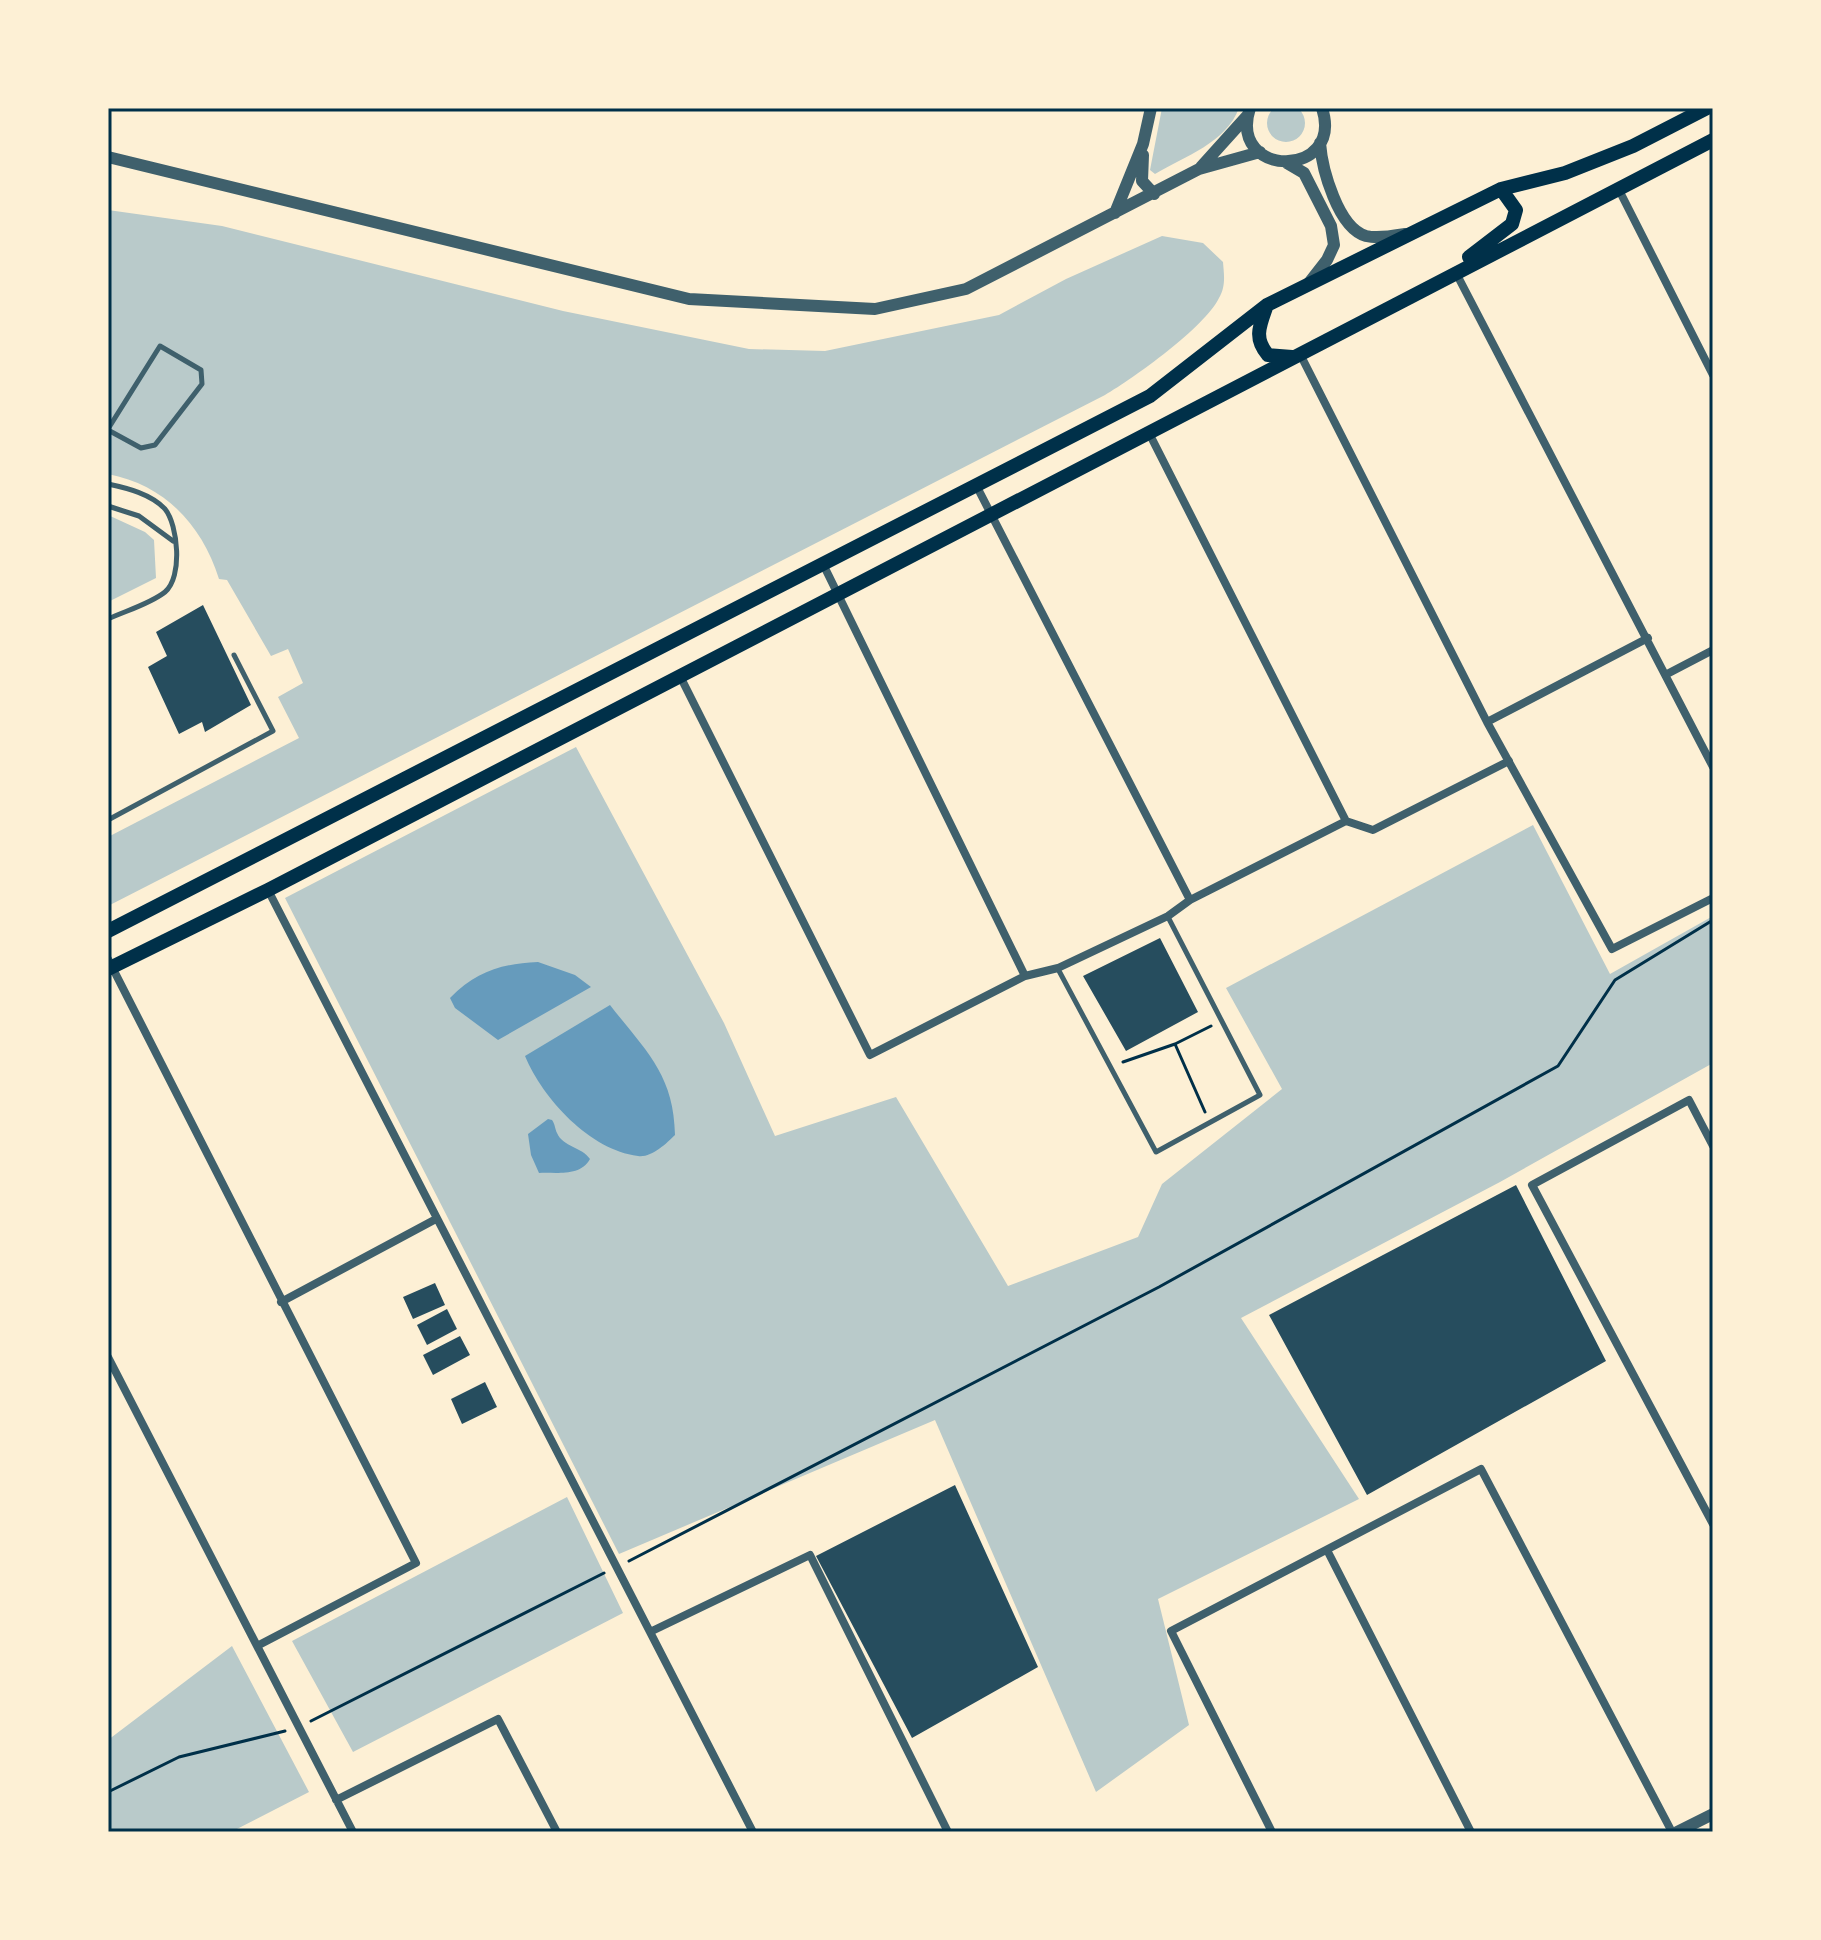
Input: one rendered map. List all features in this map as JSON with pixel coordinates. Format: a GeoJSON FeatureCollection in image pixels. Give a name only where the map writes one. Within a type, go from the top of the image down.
{"type":"FeatureCollection","features":[{"type":"Feature","properties":{"kind":"main road"},"geometry":{"type":"LineString","coordinates":[[108,931],[1150,396],[1267,305],[1501,189],[1532,184],[1620,152],[1707,108]]}},
{"type":"Feature","properties":{"kind":"main road"},"geometry":{"type":"LineString","coordinates":[[109,965],[268,890],[991,516],[1455,271],[1713,140]]}},
{"type":"Feature","properties":{"kind":"main road"},"geometry":{"type":"LineString","coordinates":[[1455,271],[1512,224],[1516,210],[1501,189]]}},
{"type":"Feature","properties":{"kind":"main road"},"geometry":{"type":"LineString","coordinates":[[1267,305],[1258,331],[1259,345],[1268,355],[1296,355]]}},
{"type":"Feature","properties":{"kind":"street"},"geometry":{"type":"LineString","coordinates":[[1115,213],[1143,144],[1151,108]]}},
{"type":"Feature","properties":{"kind":"street"},"geometry":{"type":"LineString","coordinates":[[1322,108],[1325,125],[1320,143],[1322,170],[1350,228],[1367,236],[1405,234]]}},
{"type":"Feature","properties":{"kind":"street"},"geometry":{"type":"LineString","coordinates":[[1249,112],[1250,139],[1260,152],[1304,173],[1332,236],[1334,245],[1327,260],[1306,287]]}},
{"type":"Feature","properties":{"kind":"street"},"geometry":{"type":"LineString","coordinates":[[1199,169],[1249,112]]}},
{"type":"Feature","properties":{"kind":"street"},"geometry":{"type":"LineString","coordinates":[[1287,163],[1306,157],[1320,143]]}},
{"type":"Feature","properties":{"kind":"street"},"geometry":{"type":"LineString","coordinates":[[1143,144],[1142,181],[1154,194]]}},
{"type":"Feature","properties":{"kind":"street"},"geometry":{"type":"LineString","coordinates":[[108,157],[689,299],[875,309],[966,289],[1199,169],[1260,152]]}},
{"type":"Feature","properties":{"kind":"street"},"geometry":{"type":"LineString","coordinates":[[1619,190],[1713,375]]}},
{"type":"Feature","properties":{"kind":"street"},"geometry":{"type":"LineString","coordinates":[[1455,271],[1713,767]]}},
{"type":"Feature","properties":{"kind":"street"},"geometry":{"type":"LineString","coordinates":[[1296,355],[1487,722],[1612,949],[1713,898]]}},
{"type":"Feature","properties":{"kind":"street"},"geometry":{"type":"LineString","coordinates":[[1149,433],[1346,821],[1373,830],[1509,761]]}},
{"type":"Feature","properties":{"kind":"street"},"geometry":{"type":"LineString","coordinates":[[976,485],[1190,900]]}},
{"type":"Feature","properties":{"kind":"street"},"geometry":{"type":"LineString","coordinates":[[823,564],[1025,976]]}},
{"type":"Feature","properties":{"kind":"street"},"geometry":{"type":"LineString","coordinates":[[1487,722],[1648,638]]}},
{"type":"Feature","properties":{"kind":"street"},"geometry":{"type":"LineString","coordinates":[[1667,674],[1713,650]]}},
{"type":"Feature","properties":{"kind":"street"},"geometry":{"type":"LineString","coordinates":[[680,676],[870,1055],[1025,976],[1058,968],[1168,916],[1190,900],[1346,821]]}},
{"type":"Feature","properties":{"kind":"street"},"geometry":{"type":"LineString","coordinates":[[268,890],[753,1832]]}},
{"type":"Feature","properties":{"kind":"street"},"geometry":{"type":"LineString","coordinates":[[109,965],[416,1563],[257,1646]]}},
{"type":"Feature","properties":{"kind":"street"},"geometry":{"type":"LineString","coordinates":[[1713,1146],[1689,1100],[1532,1185],[1713,1524]]}},
{"type":"Feature","properties":{"kind":"street"},"geometry":{"type":"LineString","coordinates":[[281,1302],[436,1219]]}},
{"type":"Feature","properties":{"kind":"street"},"geometry":{"type":"LineString","coordinates":[[108,1357],[353,1832]]}},
{"type":"Feature","properties":{"kind":"street"},"geometry":{"type":"LineString","coordinates":[[1272,1832],[1171,1631],[1481,1469],[1674,1832],[1713,1814]]}},
{"type":"Feature","properties":{"kind":"street"},"geometry":{"type":"LineString","coordinates":[[1327,1550],[1471,1832]]}},
{"type":"Feature","properties":{"kind":"street"},"geometry":{"type":"LineString","coordinates":[[652,1631],[810,1555],[948,1832]]}},
{"type":"Feature","properties":{"kind":"street"},"geometry":{"type":"LineString","coordinates":[[336,1800],[498,1719],[557,1832]]}},
{"type":"Feature","properties":{"kind":"lane"},"geometry":{"type":"LineString","coordinates":[[160,346],[201,370],[202,384],[155,445],[141,448],[108,429],[153,350],[160,346]]}},
{"type":"Feature","properties":{"kind":"lane"},"geometry":{"type":"LineString","coordinates":[[108,484],[141,493],[163,507],[170,517],[178,557],[176,573],[165,592],[108,619]]}},
{"type":"Feature","properties":{"kind":"lane"},"geometry":{"type":"LineString","coordinates":[[108,506],[139,516],[174,542]]}},
{"type":"Feature","properties":{"kind":"lane"},"geometry":{"type":"LineString","coordinates":[[108,820],[273,731],[234,655]]}},
{"type":"Feature","properties":{"kind":"lane"},"geometry":{"type":"LineString","coordinates":[[1058,968],[1156,1152],[1260,1095],[1168,916]]}},
{"type":"Feature","properties":{"kind":"path"},"geometry":{"type":"LineString","coordinates":[[108,1792],[179,1757],[298,1727],[1159,1287],[1558,1066],[1615,980],[1713,920]]}},
{"type":"Feature","properties":{"kind":"path"},"geometry":{"type":"LineString","coordinates":[[1110,1066],[1175,1044],[1222,1020]]}},
{"type":"Feature","properties":{"kind":"path"},"geometry":{"type":"LineString","coordinates":[[1175,1044],[1209,1122]]}},
{"type":"Feature","properties":{"kind":"shaded area"},"geometry":{"type":"Polygon","coordinates":[[[1286,104],[1299,110],[1305,123],[1299,136],[1286,142],[1273,136],[1267,123],[1273,110],[1286,104]]]}},
{"type":"Feature","properties":{"kind":"shaded area"},"geometry":{"type":"Polygon","coordinates":[[[1162,108],[1239,108],[1225,131],[1215,140],[1155,174],[1150,170],[1162,108]]]}},
{"type":"Feature","properties":{"kind":"shaded area"},"geometry":{"type":"Polygon","coordinates":[[[108,210],[222,226],[563,311],[749,349],[825,351],[999,315],[1066,279],[1162,236],[1203,243],[1223,262],[1224,280],[1219,298],[1199,323],[1150,364],[1105,395],[108,906],[108,837],[299,738],[278,697],[303,683],[288,649],[271,656],[227,580],[219,579],[202,541],[178,510],[147,487],[108,474],[108,210]]]}},
{"type":"Feature","properties":{"kind":"shaded area"},"geometry":{"type":"Polygon","coordinates":[[[108,515],[145,532],[154,540],[156,578],[108,602],[108,515]]]}},
{"type":"Feature","properties":{"kind":"shaded area"},"geometry":{"type":"Polygon","coordinates":[[[576,747],[724,1023],[775,1136],[896,1097],[1008,1286],[1138,1237],[1162,1184],[1282,1089],[1226,988],[1533,825],[1610,974],[1713,916],[1713,1063],[1500,1182],[1241,1318],[1359,1499],[1158,1599],[1189,1725],[1096,1792],[935,1420],[619,1554],[285,898],[576,747]]]}},
{"type":"Feature","properties":{"kind":"shaded area"},"geometry":{"type":"Polygon","coordinates":[[[567,1497],[623,1613],[353,1752],[292,1641],[567,1497]]]}},
{"type":"Feature","properties":{"kind":"shaded area"},"geometry":{"type":"Polygon","coordinates":[[[232,1646],[309,1792],[231,1832],[108,1832],[108,1740],[232,1646]]]}},
{"type":"Feature","properties":{"kind":"water"},"geometry":{"type":"Polygon","coordinates":[[[538,962],[575,975],[591,987],[498,1040],[455,1008],[450,998],[480,975],[512,965],[538,962]]]}},
{"type":"Feature","properties":{"kind":"water"},"geometry":{"type":"Polygon","coordinates":[[[610,1005],[646,1050],[669,1095],[675,1135],[648,1155],[620,1152],[586,1133],[556,1105],[525,1056],[610,1005]]]}},
{"type":"Feature","properties":{"kind":"water"},"geometry":{"type":"Polygon","coordinates":[[[548,1119],[552,1120],[560,1138],[590,1159],[586,1165],[574,1171],[539,1173],[531,1155],[528,1134],[548,1119]]]}},
{"type":"Feature","properties":{"kind":"building"},"geometry":{"type":"Polygon","coordinates":[[[203,605],[251,705],[205,732],[202,722],[179,734],[148,667],[167,656],[156,632],[203,605]]]}},
{"type":"Feature","properties":{"kind":"building"},"geometry":{"type":"Polygon","coordinates":[[[1160,938],[1198,1012],[1126,1051],[1083,976],[1160,938]]]}},
{"type":"Feature","properties":{"kind":"building"},"geometry":{"type":"Polygon","coordinates":[[[1516,1185],[1606,1361],[1367,1495],[1269,1315],[1516,1185]]]}},
{"type":"Feature","properties":{"kind":"building"},"geometry":{"type":"Polygon","coordinates":[[[435,1283],[445,1305],[413,1319],[403,1297],[435,1283]]]}},
{"type":"Feature","properties":{"kind":"building"},"geometry":{"type":"Polygon","coordinates":[[[447,1309],[457,1329],[427,1345],[417,1325],[447,1309]]]}},
{"type":"Feature","properties":{"kind":"building"},"geometry":{"type":"Polygon","coordinates":[[[460,1336],[470,1355],[433,1375],[423,1355],[460,1336]]]}},
{"type":"Feature","properties":{"kind":"building"},"geometry":{"type":"Polygon","coordinates":[[[485,1382],[497,1407],[462,1424],[451,1399],[485,1382]]]}},
{"type":"Feature","properties":{"kind":"building"},"geometry":{"type":"Polygon","coordinates":[[[955,1485],[1038,1667],[912,1738],[816,1556],[955,1485]]]}}]}
